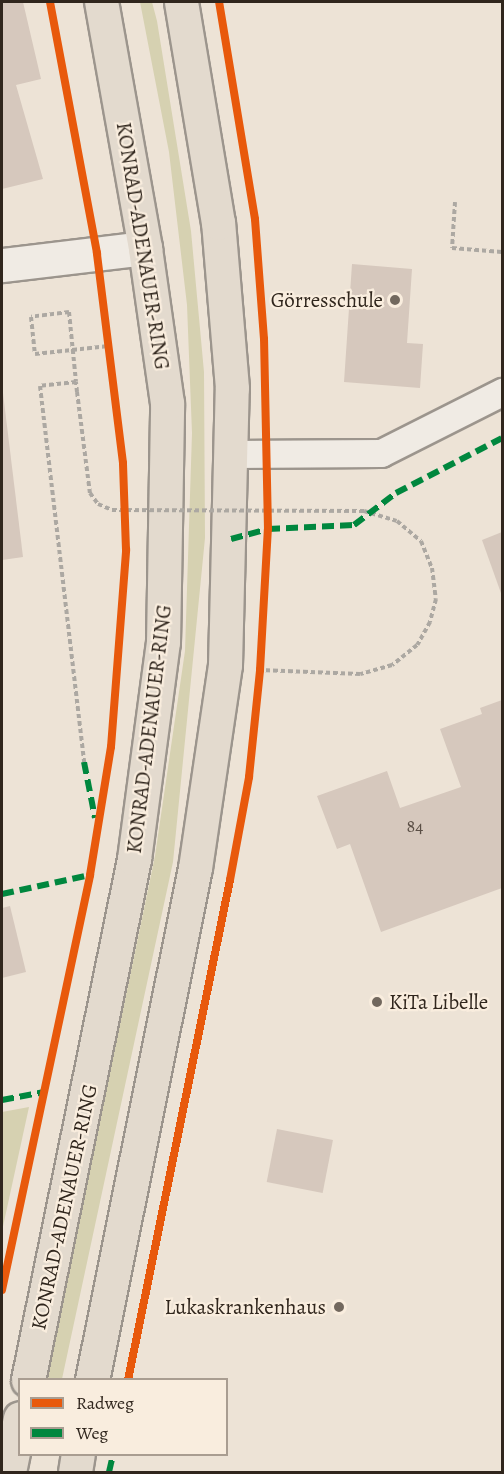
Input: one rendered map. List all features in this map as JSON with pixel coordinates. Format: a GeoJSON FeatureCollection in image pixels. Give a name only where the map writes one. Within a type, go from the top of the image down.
{"type":"FeatureCollection","features":[{"type":"Feature","properties":{"kind":"main road","name":"KONRAD-ADENAUER-RING"},"geometry":{"type":"LineString","coordinates":[[28,1378],[134,859],[163,642],[167,403],[145,248],[100,2]]}},
{"type":"Feature","properties":{"kind":"main road"},"geometry":{"type":"LineString","coordinates":[[92,1378],[212,771],[225,665],[232,388],[218,223],[181,2]]}},
{"type":"Feature","properties":{"kind":"main road"},"geometry":{"type":"LineString","coordinates":[[9,1473],[18,1428]]}},
{"type":"Feature","properties":{"kind":"main road"},"geometry":{"type":"LineString","coordinates":[[75,1473],[78,1456]]}},
{"type":"Feature","properties":{"kind":"street"},"geometry":{"type":"LineString","coordinates":[[2,265],[145,248]]}},
{"type":"Feature","properties":{"kind":"lane"},"geometry":{"type":"LineString","coordinates":[[232,454],[381,453],[502,392]]}},
{"type":"Feature","properties":{"kind":"path"},"geometry":{"type":"LineString","coordinates":[[455,202],[452,248],[502,252]]}},
{"type":"Feature","properties":{"kind":"path"},"geometry":{"type":"LineString","coordinates":[[109,346],[35,354],[31,316],[69,312],[76,382],[90,493],[98,504],[112,510],[364,512],[397,521],[421,542],[432,567],[436,599],[430,622],[417,645],[401,658],[360,674],[260,670]]}},
{"type":"Feature","properties":{"kind":"path"},"geometry":{"type":"LineString","coordinates":[[76,382],[40,386],[84,762]]}},
{"type":"Feature","properties":{"kind":"shaded area"},"geometry":{"type":"Polygon","coordinates":[[[140,2],[152,2],[157,21],[191,231],[204,372],[205,538],[173,862],[62,1378],[46,1378],[155,856],[185,651],[192,433],[187,305],[169,152],[140,2]]]}},
{"type":"Feature","properties":{"kind":"shaded area"},"geometry":{"type":"Polygon","coordinates":[[[29,1107],[2,1231],[2,1112],[29,1107]]]}},
{"type":"Feature","properties":{"kind":"building"},"geometry":{"type":"Polygon","coordinates":[[[2,2],[23,2],[41,79],[16,85],[43,179],[2,189],[2,2]]]}},
{"type":"Feature","properties":{"kind":"building"},"geometry":{"type":"Polygon","coordinates":[[[352,264],[412,269],[407,343],[423,344],[420,388],[344,382],[352,264]]]}},
{"type":"Feature","properties":{"kind":"building"},"geometry":{"type":"Polygon","coordinates":[[[2,385],[23,557],[2,560],[2,385]]]}},
{"type":"Feature","properties":{"kind":"building"},"geometry":{"type":"Polygon","coordinates":[[[502,532],[502,596],[482,540],[502,532]]]}},
{"type":"Feature","properties":{"kind":"building"},"geometry":{"type":"Polygon","coordinates":[[[502,700],[502,888],[381,932],[350,844],[337,849],[317,796],[387,771],[400,808],[461,787],[440,729],[482,714],[480,708],[502,700]]]}},
{"type":"Feature","properties":{"kind":"building"},"geometry":{"type":"Polygon","coordinates":[[[10,906],[26,972],[2,978],[2,908],[10,906]]]}},
{"type":"Feature","properties":{"kind":"building"},"geometry":{"type":"Polygon","coordinates":[[[277,1129],[333,1140],[323,1193],[267,1182],[277,1129]]]}},
{"type":"Feature","properties":{"kind":"marked path"},"geometry":{"type":"LineString","coordinates":[[231,539],[268,529],[354,525],[396,493],[502,438]]}},
{"type":"Feature","properties":{"kind":"marked path"},"geometry":{"type":"LineString","coordinates":[[84,762],[95,818]]}},
{"type":"Feature","properties":{"kind":"marked path"},"geometry":{"type":"LineString","coordinates":[[2,894],[90,875]]}},
{"type":"Feature","properties":{"kind":"marked path"},"geometry":{"type":"LineString","coordinates":[[2,1100],[44,1092]]}},
{"type":"Feature","properties":{"kind":"marked path"},"geometry":{"type":"LineString","coordinates":[[109,1472],[113,1456]]}},
{"type":"Feature","properties":{"kind":"cycle path"},"geometry":{"type":"LineString","coordinates":[[2,1290],[90,875],[111,747],[126,550],[123,463],[97,253],[50,2]]}},
{"type":"Feature","properties":{"kind":"cycle path"},"geometry":{"type":"LineString","coordinates":[[128,1378],[230,880],[249,777],[260,670],[268,529],[264,339],[255,219],[219,2]]}},
{"type":"Feature","properties":{"kind":"place","name":"Görresschule"},"geometry":{"type":"Point","coordinates":[395,300]}},
{"type":"Feature","properties":{"kind":"place","name":"KiTa Libelle"},"geometry":{"type":"Point","coordinates":[377,1002]}},
{"type":"Feature","properties":{"kind":"place","name":"Lukaskrankenhaus"},"geometry":{"type":"Point","coordinates":[339,1307]}}]}
